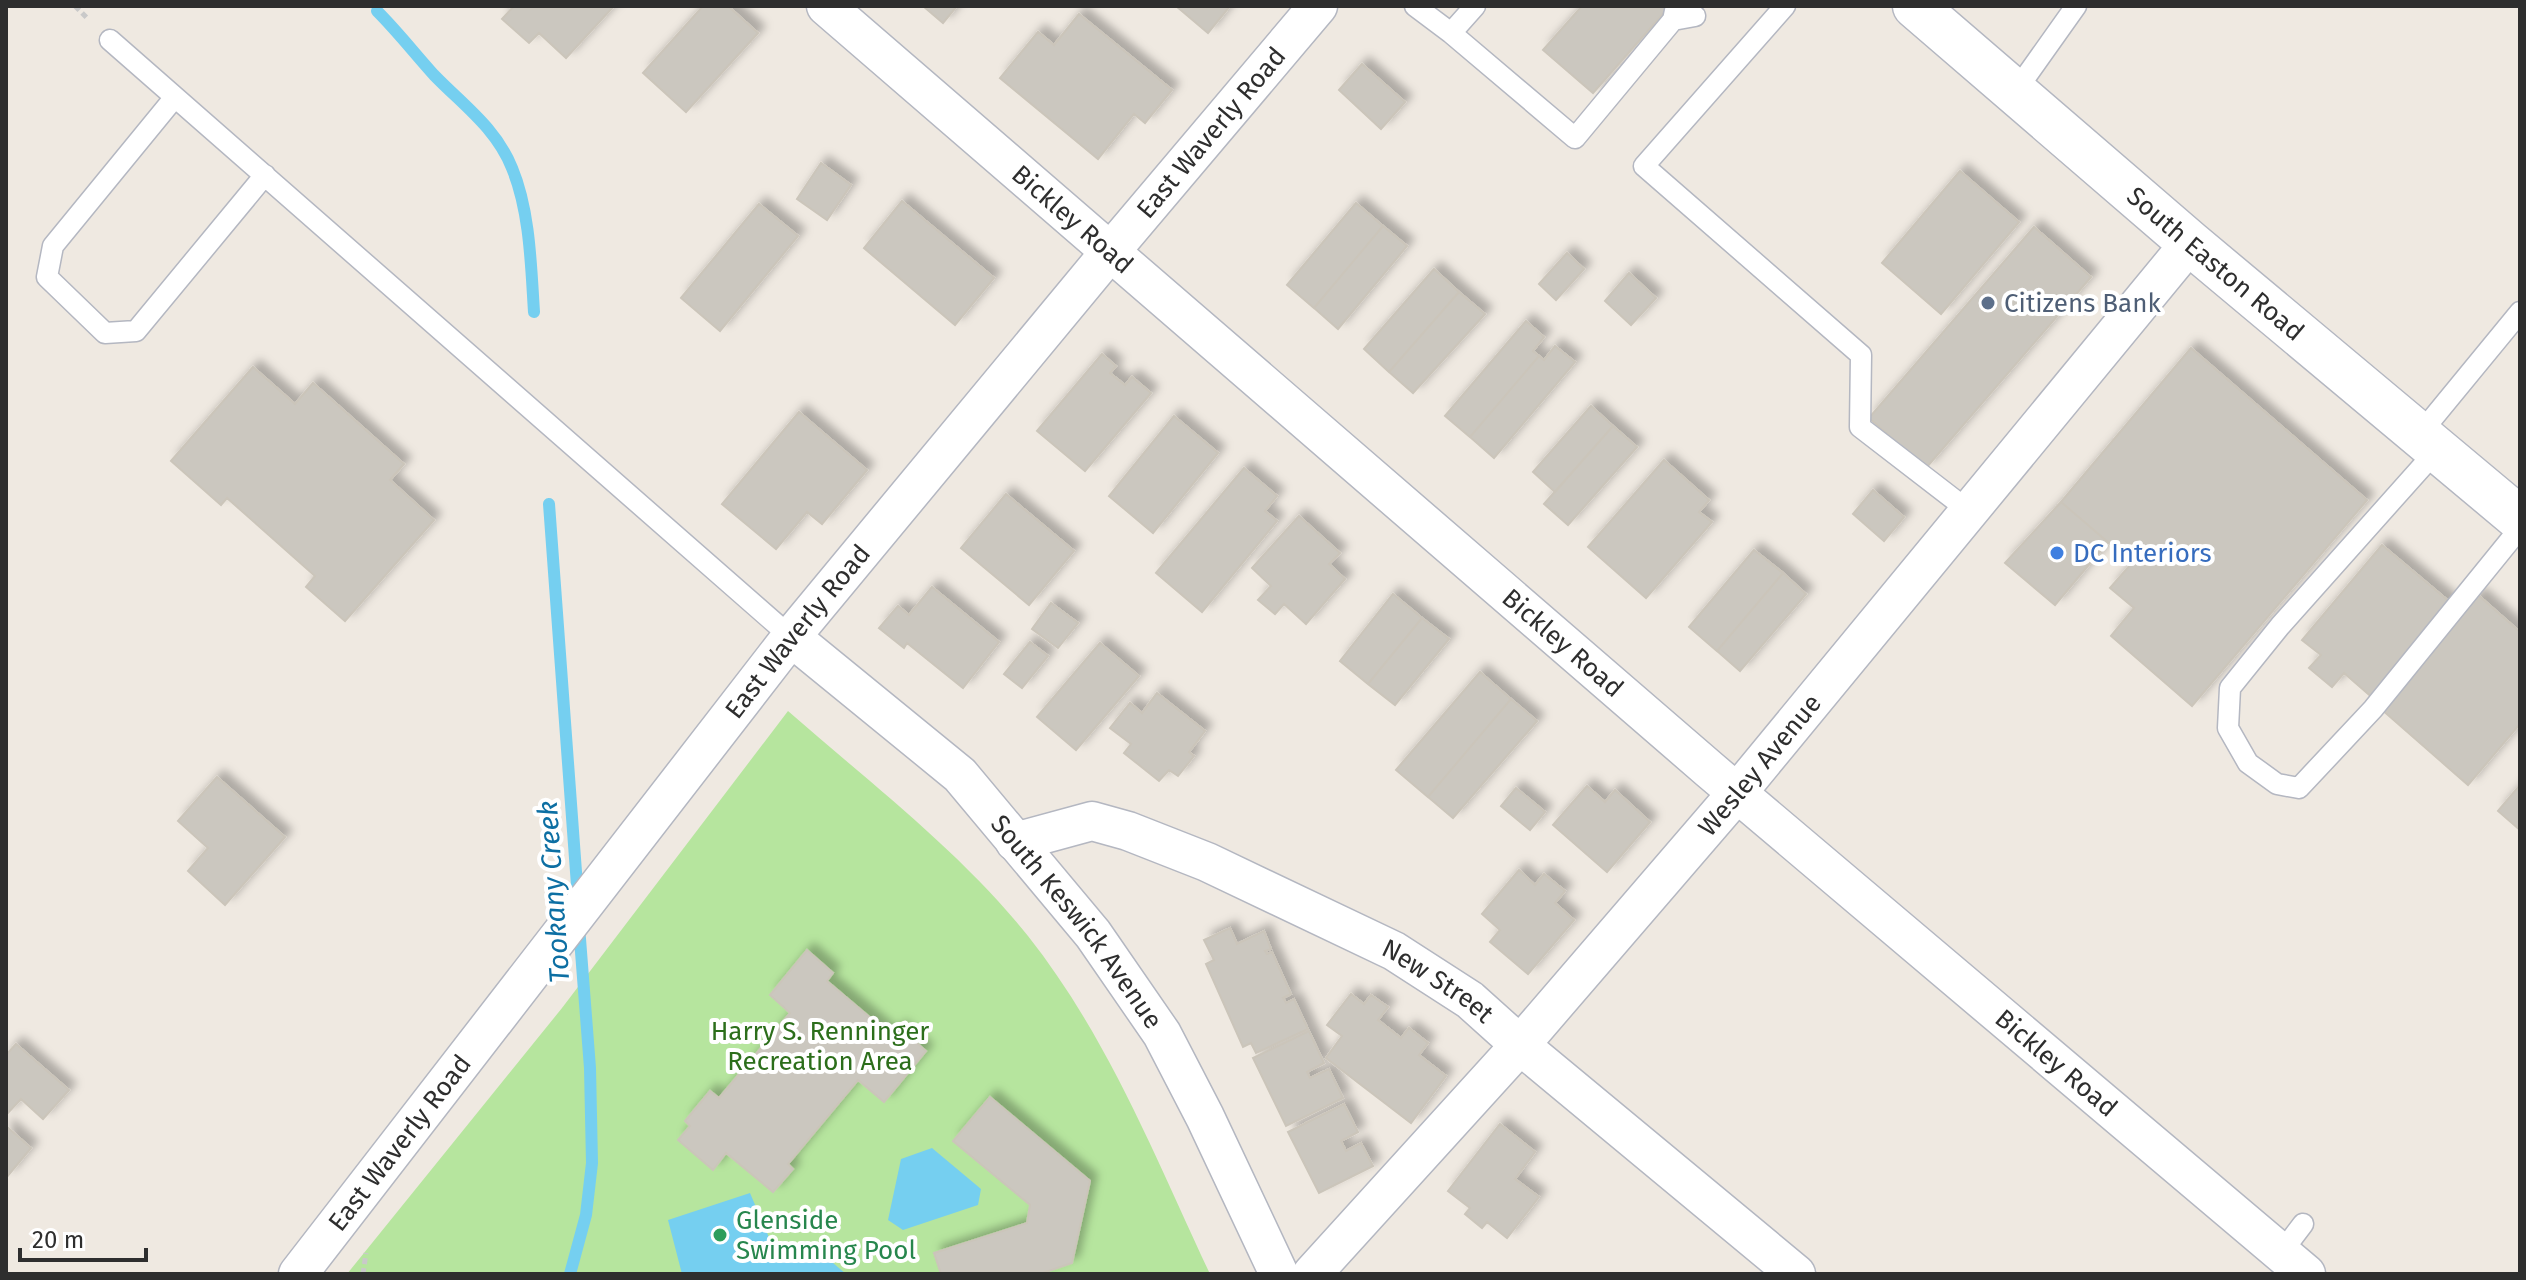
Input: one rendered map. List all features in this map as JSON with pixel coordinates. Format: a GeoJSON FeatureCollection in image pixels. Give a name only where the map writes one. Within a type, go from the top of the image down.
{"type":"FeatureCollection","features":[{"type":"Feature","properties":{"kind":"main road","name":"South Easton Road"},"geometry":{"type":"LineString","coordinates":[[1915,6],[2190,243],[2520,519]]}},
{"type":"Feature","properties":{"kind":"street","name":"Bickley Road"},"geometry":{"type":"LineString","coordinates":[[826,6],[1737,793],[2297,1250]]}},
{"type":"Feature","properties":{"kind":"street","name":"East Waverly Road"},"geometry":{"type":"LineString","coordinates":[[298,1274],[791,637],[1318,6]]}},
{"type":"Feature","properties":{"kind":"street","name":"Wesley Avenue"},"geometry":{"type":"LineString","coordinates":[[1312,1274],[1520,1045],[1737,793],[2190,243]]}},
{"type":"Feature","properties":{"kind":"street","name":"South Keswick Avenue"},"geometry":{"type":"LineString","coordinates":[[791,637],[960,775],[1093,934],[1162,1034],[1279,1274]]}},
{"type":"Feature","properties":{"kind":"street","name":"New Street"},"geometry":{"type":"LineString","coordinates":[[1015,842],[1092,821],[1175,848],[1394,951],[1470,1000],[1796,1274]]}},
{"type":"Feature","properties":{"kind":"lane"},"geometry":{"type":"LineString","coordinates":[[1415,6],[1575,138],[1675,13],[1695,16]]}},
{"type":"Feature","properties":{"kind":"lane"},"geometry":{"type":"LineString","coordinates":[[1451,33],[1475,6]]}},
{"type":"Feature","properties":{"kind":"lane"},"geometry":{"type":"LineString","coordinates":[[1785,6],[1644,166],[1861,355],[1860,427],[1969,511]]}},
{"type":"Feature","properties":{"kind":"lane"},"geometry":{"type":"LineString","coordinates":[[2015,92],[2076,6]]}},
{"type":"Feature","properties":{"kind":"lane"},"geometry":{"type":"LineString","coordinates":[[110,40],[791,637]]}},
{"type":"Feature","properties":{"kind":"lane"},"geometry":{"type":"LineString","coordinates":[[175,97],[53,246],[47,277],[105,333],[136,331],[265,175]]}},
{"type":"Feature","properties":{"kind":"lane"},"geometry":{"type":"LineString","coordinates":[[2520,312],[2428,442],[2230,688],[2228,728],[2248,763],[2277,784],[2299,788],[2373,709],[2520,528]]}},
{"type":"Feature","properties":{"kind":"green space","name":"Harry S. Renninger Recreation Area"},"geometry":{"type":"Polygon","coordinates":[[[788,711],[944,846],[1028,936],[1057,975],[1107,1057],[1210,1274],[347,1274],[562,1008],[788,711]]]}},
{"type":"Feature","properties":{"kind":"water"},"geometry":{"type":"Polygon","coordinates":[[[932,1148],[981,1189],[978,1205],[903,1230],[888,1220],[901,1159],[932,1148]]]}},
{"type":"Feature","properties":{"kind":"water","name":"Glenside Swimming Pool"},"geometry":{"type":"Polygon","coordinates":[[[750,1193],[780,1263],[819,1251],[846,1274],[682,1274],[668,1220],[750,1193]]]}},
{"type":"Feature","properties":{"kind":"building"},"geometry":{"type":"Polygon","coordinates":[[[514,6],[614,6],[566,58],[539,33],[529,43],[502,19],[514,6]]]}},
{"type":"Feature","properties":{"kind":"building"},"geometry":{"type":"Polygon","coordinates":[[[703,6],[728,6],[758,33],[686,112],[643,73],[703,6]]]}},
{"type":"Feature","properties":{"kind":"building"},"geometry":{"type":"Polygon","coordinates":[[[923,6],[957,6],[943,23],[923,6]]]}},
{"type":"Feature","properties":{"kind":"building"},"geometry":{"type":"Polygon","coordinates":[[[1176,6],[1230,6],[1208,33],[1176,6]]]}},
{"type":"Feature","properties":{"kind":"building"},"geometry":{"type":"Polygon","coordinates":[[[1582,6],[1670,6],[1593,93],[1543,50],[1582,6]]]}},
{"type":"Feature","properties":{"kind":"building"},"geometry":{"type":"Polygon","coordinates":[[[1079,14],[1172,90],[1145,123],[1134,114],[1098,159],[1000,78],[1038,32],[1054,45],[1079,14]]]}},
{"type":"Feature","properties":{"kind":"building"},"geometry":{"type":"Polygon","coordinates":[[[1362,64],[1405,102],[1381,129],[1339,90],[1362,64]]]}},
{"type":"Feature","properties":{"kind":"building"},"geometry":{"type":"Polygon","coordinates":[[[821,163],[851,185],[827,220],[797,199],[821,163]]]}},
{"type":"Feature","properties":{"kind":"building"},"geometry":{"type":"Polygon","coordinates":[[[1960,171],[2019,222],[1941,314],[1882,263],[1960,171]]]}},
{"type":"Feature","properties":{"kind":"building"},"geometry":{"type":"Polygon","coordinates":[[[902,201],[994,278],[955,325],[864,248],[902,201]]]}},
{"type":"Feature","properties":{"kind":"building"},"geometry":{"type":"Polygon","coordinates":[[[1356,203],[1383,226],[1314,308],[1287,285],[1356,203]]]}},
{"type":"Feature","properties":{"kind":"building"},"geometry":{"type":"Polygon","coordinates":[[[759,204],[798,236],[720,331],[681,298],[759,204]]]}},
{"type":"Feature","properties":{"kind":"building"},"geometry":{"type":"Polygon","coordinates":[[[1383,226],[1407,246],[1338,329],[1314,308],[1383,226]]]}},
{"type":"Feature","properties":{"kind":"building"},"geometry":{"type":"Polygon","coordinates":[[[2034,227],[2091,277],[1926,468],[1869,418],[2034,227]]]}},
{"type":"Feature","properties":{"kind":"building"},"geometry":{"type":"Polygon","coordinates":[[[1567,253],[1584,269],[1556,300],[1539,284],[1567,253]]]}},
{"type":"Feature","properties":{"kind":"building"},"geometry":{"type":"Polygon","coordinates":[[[1434,269],[1459,292],[1389,372],[1364,349],[1434,269]]]}},
{"type":"Feature","properties":{"kind":"building"},"geometry":{"type":"Polygon","coordinates":[[[1629,273],[1656,298],[1631,325],[1605,301],[1629,273]]]}},
{"type":"Feature","properties":{"kind":"building"},"geometry":{"type":"Polygon","coordinates":[[[1459,292],[1485,314],[1413,393],[1389,372],[1459,292]]]}},
{"type":"Feature","properties":{"kind":"building"},"geometry":{"type":"Polygon","coordinates":[[[1526,321],[1544,337],[1533,351],[1539,356],[1470,437],[1445,416],[1526,321]]]}},
{"type":"Feature","properties":{"kind":"building"},"geometry":{"type":"Polygon","coordinates":[[[1555,346],[1575,362],[1494,458],[1470,437],[1539,356],[1544,360],[1555,346]]]}},
{"type":"Feature","properties":{"kind":"building"},"geometry":{"type":"Polygon","coordinates":[[[2191,348],[2367,500],[2192,706],[2111,636],[2134,608],[2110,588],[2132,563],[2061,502],[2191,348]]]}},
{"type":"Feature","properties":{"kind":"building"},"geometry":{"type":"Polygon","coordinates":[[[1102,354],[1116,366],[1110,373],[1125,385],[1132,377],[1151,393],[1085,471],[1037,431],[1102,354]]]}},
{"type":"Feature","properties":{"kind":"building"},"geometry":{"type":"Polygon","coordinates":[[[253,367],[295,404],[313,383],[404,464],[390,480],[434,520],[345,621],[306,587],[315,576],[227,498],[221,505],[171,461],[253,367]]]}},
{"type":"Feature","properties":{"kind":"building"},"geometry":{"type":"Polygon","coordinates":[[[1591,406],[1613,426],[1555,492],[1533,472],[1591,406]]]}},
{"type":"Feature","properties":{"kind":"building"},"geometry":{"type":"Polygon","coordinates":[[[799,412],[867,470],[822,524],[807,512],[776,549],[722,504],[799,412]]]}},
{"type":"Feature","properties":{"kind":"building"},"geometry":{"type":"Polygon","coordinates":[[[1174,416],[1218,453],[1153,533],[1109,496],[1174,416]]]}},
{"type":"Feature","properties":{"kind":"building"},"geometry":{"type":"Polygon","coordinates":[[[1613,426],[1637,447],[1568,525],[1544,504],[1613,426]]]}},
{"type":"Feature","properties":{"kind":"building"},"geometry":{"type":"Polygon","coordinates":[[[1664,460],[1709,500],[1699,512],[1712,522],[1646,598],[1588,547],[1664,460]]]}},
{"type":"Feature","properties":{"kind":"building"},"geometry":{"type":"Polygon","coordinates":[[[1244,468],[1277,496],[1265,511],[1277,521],[1202,612],[1156,573],[1244,468]]]}},
{"type":"Feature","properties":{"kind":"building"},"geometry":{"type":"Polygon","coordinates":[[[1873,490],[1904,517],[1884,541],[1853,514],[1873,490]]]}},
{"type":"Feature","properties":{"kind":"building"},"geometry":{"type":"Polygon","coordinates":[[[1006,494],[1074,551],[1029,605],[961,548],[1006,494]]]}},
{"type":"Feature","properties":{"kind":"building","name":"DC Interiors"},"geometry":{"type":"Polygon","coordinates":[[[2061,502],[2108,542],[2055,605],[2005,563],[2061,502]]]}},
{"type":"Feature","properties":{"kind":"building"},"geometry":{"type":"Polygon","coordinates":[[[1299,516],[1340,553],[1329,564],[1345,579],[1306,624],[1284,604],[1275,614],[1258,600],[1271,586],[1252,568],[1299,516]]]}},
{"type":"Feature","properties":{"kind":"building"},"geometry":{"type":"Polygon","coordinates":[[[2382,545],[2452,604],[2374,699],[2344,673],[2332,687],[2309,668],[2321,655],[2302,640],[2382,545]]]}},
{"type":"Feature","properties":{"kind":"building"},"geometry":{"type":"Polygon","coordinates":[[[1754,550],[1783,573],[1717,651],[1689,627],[1754,550]]]}},
{"type":"Feature","properties":{"kind":"building"},"geometry":{"type":"Polygon","coordinates":[[[1783,573],[1806,594],[1740,671],[1717,651],[1783,573]]]}},
{"type":"Feature","properties":{"kind":"building"},"geometry":{"type":"Polygon","coordinates":[[[932,587],[999,642],[963,688],[907,643],[904,648],[879,628],[898,606],[909,615],[932,587]]]}},
{"type":"Feature","properties":{"kind":"building"},"geometry":{"type":"Polygon","coordinates":[[[1393,594],[1422,618],[1368,684],[1340,661],[1393,594]]]}},
{"type":"Feature","properties":{"kind":"building"},"geometry":{"type":"Polygon","coordinates":[[[2478,595],[2520,632],[2520,724],[2468,785],[2381,709],[2478,595]]]}},
{"type":"Feature","properties":{"kind":"building"},"geometry":{"type":"Polygon","coordinates":[[[1051,603],[1078,623],[1058,648],[1032,629],[1051,603]]]}},
{"type":"Feature","properties":{"kind":"building"},"geometry":{"type":"Polygon","coordinates":[[[1422,618],[1449,639],[1395,705],[1368,684],[1422,618]]]}},
{"type":"Feature","properties":{"kind":"building"},"geometry":{"type":"Polygon","coordinates":[[[1030,642],[1048,656],[1022,688],[1004,674],[1030,642]]]}},
{"type":"Feature","properties":{"kind":"building"},"geometry":{"type":"Polygon","coordinates":[[[1100,643],[1139,676],[1076,750],[1037,717],[1100,643]]]}},
{"type":"Feature","properties":{"kind":"building"},"geometry":{"type":"Polygon","coordinates":[[[1480,672],[1511,699],[1428,797],[1396,770],[1480,672]]]}},
{"type":"Feature","properties":{"kind":"building"},"geometry":{"type":"Polygon","coordinates":[[[1157,693],[1205,731],[1189,752],[1194,756],[1178,776],[1169,770],[1159,781],[1124,753],[1131,744],[1110,728],[1130,703],[1142,713],[1157,693]]]}},
{"type":"Feature","properties":{"kind":"building"},"geometry":{"type":"Polygon","coordinates":[[[1511,699],[1537,721],[1453,818],[1428,797],[1511,699]]]}},
{"type":"Feature","properties":{"kind":"building"},"geometry":{"type":"Polygon","coordinates":[[[217,777],[285,837],[225,905],[188,871],[208,848],[178,821],[217,777]]]}},
{"type":"Feature","properties":{"kind":"building"},"geometry":{"type":"Polygon","coordinates":[[[2520,785],[2520,830],[2498,811],[2520,785]]]}},
{"type":"Feature","properties":{"kind":"building"},"geometry":{"type":"Polygon","coordinates":[[[1587,786],[1605,802],[1615,790],[1650,822],[1607,872],[1553,825],[1587,786]]]}},
{"type":"Feature","properties":{"kind":"building"},"geometry":{"type":"Polygon","coordinates":[[[1516,788],[1545,812],[1530,830],[1501,806],[1516,788]]]}},
{"type":"Feature","properties":{"kind":"building"},"geometry":{"type":"Polygon","coordinates":[[[1519,870],[1535,885],[1544,874],[1565,891],[1555,903],[1574,920],[1528,974],[1490,942],[1500,930],[1482,914],[1519,870]]]}},
{"type":"Feature","properties":{"kind":"building"},"geometry":{"type":"Polygon","coordinates":[[[1230,928],[1237,944],[1264,931],[1271,949],[1265,951],[1267,954],[1272,952],[1291,994],[1283,998],[1286,1003],[1294,999],[1308,1029],[1256,1053],[1251,1043],[1243,1047],[1206,964],[1214,960],[1204,940],[1230,928]]]}},
{"type":"Feature","properties":{"kind":"building"},"geometry":{"type":"Polygon","coordinates":[[[807,950],[833,973],[827,981],[892,1036],[899,1027],[926,1051],[884,1102],[858,1080],[788,1164],[793,1169],[773,1192],[726,1153],[713,1170],[678,1140],[690,1126],[685,1121],[710,1091],[719,1098],[790,1013],[770,995],[807,950]]]}},
{"type":"Feature","properties":{"kind":"building"},"geometry":{"type":"Polygon","coordinates":[[[1351,994],[1364,1004],[1371,995],[1388,1007],[1378,1020],[1401,1038],[1409,1028],[1428,1043],[1419,1055],[1446,1076],[1411,1123],[1326,1058],[1342,1036],[1327,1025],[1351,994]]]}},
{"type":"Feature","properties":{"kind":"building"},"geometry":{"type":"Polygon","coordinates":[[[1309,1031],[1324,1063],[1307,1072],[1310,1078],[1329,1069],[1343,1098],[1286,1126],[1253,1058],[1309,1031]]]}},
{"type":"Feature","properties":{"kind":"building"},"geometry":{"type":"Polygon","coordinates":[[[16,1044],[69,1090],[43,1119],[21,1099],[6,1115],[6,1055],[16,1044]]]}},
{"type":"Feature","properties":{"kind":"building"},"geometry":{"type":"Polygon","coordinates":[[[990,1097],[1090,1181],[1072,1263],[1040,1274],[941,1274],[934,1253],[1027,1223],[1030,1205],[953,1141],[990,1097]]]}},
{"type":"Feature","properties":{"kind":"building"},"geometry":{"type":"Polygon","coordinates":[[[1344,1104],[1358,1132],[1341,1141],[1346,1151],[1361,1143],[1373,1166],[1319,1193],[1288,1132],[1344,1104]]]}},
{"type":"Feature","properties":{"kind":"building"},"geometry":{"type":"Polygon","coordinates":[[[1500,1124],[1535,1152],[1515,1179],[1539,1197],[1507,1238],[1487,1222],[1482,1228],[1465,1214],[1470,1208],[1448,1191],[1500,1124]]]}},
{"type":"Feature","properties":{"kind":"building"},"geometry":{"type":"Polygon","coordinates":[[[6,1126],[31,1148],[6,1178],[6,1126]]]}},
{"type":"Feature","properties":{"kind":"waterway","name":"Tookany Creek"},"geometry":{"type":"LineString","coordinates":[[377,11],[488,129],[505,154],[523,202],[534,312]]}},
{"type":"Feature","properties":{"kind":"waterway","name":"Tookany Creek"},"geometry":{"type":"LineString","coordinates":[[549,504],[578,899]]}},
{"type":"Feature","properties":{"kind":"waterway","name":"Tookany Creek"},"geometry":{"type":"LineString","coordinates":[[570,1274],[586,1215],[592,1163],[590,1068],[579,926]]}},
{"type":"Feature","properties":{"kind":"place","name":"Citizens Bank"},"geometry":{"type":"Point","coordinates":[1988,303]}},
{"type":"Feature","properties":{"kind":"place","name":"DC Interiors"},"geometry":{"type":"Point","coordinates":[2057,553]}},
{"type":"Feature","properties":{"kind":"place","name":"Glenside Swimming Pool"},"geometry":{"type":"Point","coordinates":[720,1235]}}]}
